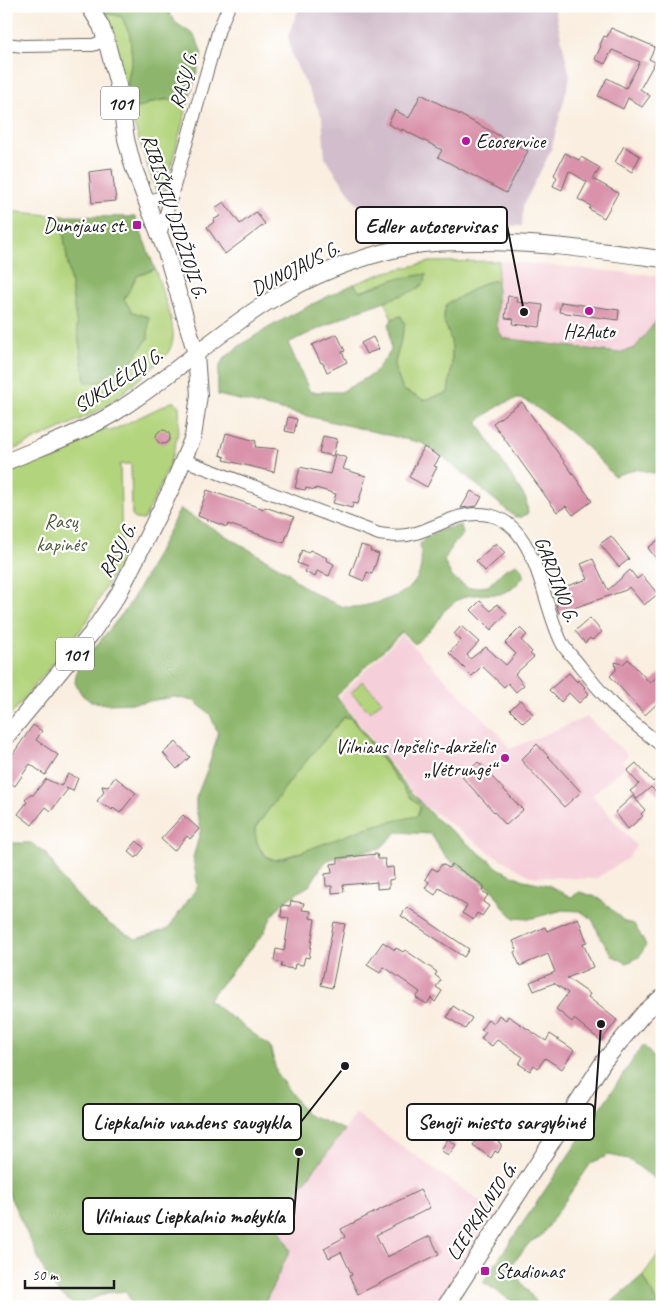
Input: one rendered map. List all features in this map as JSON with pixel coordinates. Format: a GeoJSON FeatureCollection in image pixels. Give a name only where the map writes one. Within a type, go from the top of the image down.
{"type":"FeatureCollection","features":[{"type":"Feature","properties":{"kind":"main road","name":"RIBIŠKIŲ DIDŽIOJI G."},"geometry":{"type":"LineString","coordinates":[[89,6],[101,26],[106,40],[118,86],[126,139],[133,166],[160,235],[196,354]]}},
{"type":"Feature","properties":{"kind":"main road","name":"DUNOJAUS G."},"geometry":{"type":"LineString","coordinates":[[196,354],[266,303],[300,285],[370,256],[406,247],[460,242],[502,242],[566,247],[662,259]]}},
{"type":"Feature","properties":{"kind":"main road","name":"RASŲ G."},"geometry":{"type":"LineString","coordinates":[[6,736],[105,616],[152,529],[193,437],[198,402],[196,354]]}},
{"type":"Feature","properties":{"kind":"main road","name":"SUKILĖLIŲ G."},"geometry":{"type":"LineString","coordinates":[[6,462],[78,431],[114,413],[196,354]]}},
{"type":"Feature","properties":{"kind":"main road","name":"LIEPKALNIO G."},"geometry":{"type":"LineString","coordinates":[[444,1307],[604,1061],[644,1013],[662,997]]}},
{"type":"Feature","properties":{"kind":"street","name":"RASŲ G."},"geometry":{"type":"LineString","coordinates":[[160,235],[219,29],[229,6]]}},
{"type":"Feature","properties":{"kind":"street"},"geometry":{"type":"LineString","coordinates":[[6,44],[23,46],[93,45],[106,40]]}},
{"type":"Feature","properties":{"kind":"street"},"geometry":{"type":"LineString","coordinates":[[147,202],[161,197],[172,196]]}},
{"type":"Feature","properties":{"kind":"street","name":"GARDINO G."},"geometry":{"type":"LineString","coordinates":[[184,460],[379,534],[396,537],[417,533],[450,519],[472,514],[490,516],[507,523],[521,536],[531,555],[554,628],[564,647],[611,703],[662,746]]}},
{"type":"Feature","properties":{"kind":"shaded area"},"geometry":{"type":"Polygon","coordinates":[[[300,6],[554,6],[570,77],[551,150],[523,206],[522,226],[460,225],[411,228],[379,235],[325,158],[322,117],[292,56],[288,36],[300,6]]]}},
{"type":"Feature","properties":{"kind":"shaded area"},"geometry":{"type":"Polygon","coordinates":[[[499,261],[662,276],[656,321],[635,348],[618,353],[503,338],[497,327],[499,261]]]}},
{"type":"Feature","properties":{"kind":"shaded area","name":"Vilniaus lopšelis-darželis „Vėtrungė“"},"geometry":{"type":"Polygon","coordinates":[[[402,635],[502,737],[509,749],[587,717],[628,755],[622,761],[626,766],[592,795],[636,846],[628,858],[595,879],[530,876],[492,854],[421,803],[339,697],[402,635]]]}},
{"type":"Feature","properties":{"kind":"shaded area"},"geometry":{"type":"Polygon","coordinates":[[[270,1046],[277,1074],[306,1114],[345,1130],[356,1114],[497,1213],[437,1307],[263,1307],[290,1250],[274,1220],[270,1046]]]}},
{"type":"Feature","properties":{"kind":"green space"},"geometry":{"type":"Polygon","coordinates":[[[98,6],[164,6],[176,23],[193,34],[202,54],[188,103],[167,99],[152,102],[139,108],[128,106],[128,79],[132,60],[130,35],[122,17],[100,11],[98,6]]]}},
{"type":"Feature","properties":{"kind":"green space"},"geometry":{"type":"Polygon","coordinates":[[[100,11],[122,17],[130,35],[132,60],[128,79],[139,108],[152,102],[163,100],[188,103],[165,188],[156,192],[128,106],[100,11]]]}},
{"type":"Feature","properties":{"kind":"green space"},"geometry":{"type":"Polygon","coordinates":[[[6,211],[61,216],[85,382],[132,312],[124,299],[137,276],[155,269],[170,314],[173,339],[165,357],[107,406],[6,453],[6,211]]]}},
{"type":"Feature","properties":{"kind":"green space"},"geometry":{"type":"Polygon","coordinates":[[[61,216],[135,217],[155,269],[137,276],[124,299],[132,312],[149,317],[148,339],[133,359],[101,382],[85,382],[61,216]]]}},
{"type":"Feature","properties":{"kind":"green space"},"geometry":{"type":"Polygon","coordinates":[[[499,261],[497,280],[484,283],[447,304],[444,320],[451,341],[452,353],[448,393],[424,400],[403,390],[394,367],[405,324],[401,316],[392,319],[385,301],[416,289],[395,279],[360,292],[354,284],[386,272],[430,262],[499,261]]]}},
{"type":"Feature","properties":{"kind":"green space"},"geometry":{"type":"Polygon","coordinates":[[[426,274],[425,282],[416,290],[357,311],[288,343],[310,392],[341,392],[373,374],[391,351],[389,325],[392,319],[401,316],[405,324],[394,366],[403,390],[424,400],[448,393],[452,353],[451,341],[444,320],[447,304],[484,283],[497,280],[497,327],[503,338],[618,353],[635,348],[656,321],[662,319],[662,473],[636,469],[614,476],[587,448],[558,423],[527,401],[515,399],[497,407],[477,422],[526,499],[528,513],[522,517],[515,517],[441,455],[422,443],[218,395],[220,365],[227,356],[260,333],[354,284],[360,292],[395,279],[426,274]]]}},
{"type":"Feature","properties":{"kind":"green space","name":"Rasų kapinės"},"geometry":{"type":"Polygon","coordinates":[[[171,402],[175,402],[179,406],[179,421],[174,451],[144,520],[135,519],[132,515],[131,464],[120,464],[122,562],[112,575],[86,623],[6,721],[6,470],[105,428],[111,431],[171,402]]]}},
{"type":"Feature","properties":{"kind":"green space"},"geometry":{"type":"Polygon","coordinates":[[[180,509],[289,573],[311,591],[345,607],[358,607],[375,603],[408,589],[414,583],[421,567],[420,544],[433,533],[461,525],[463,534],[452,546],[444,561],[452,577],[468,588],[488,586],[504,570],[517,564],[523,570],[523,578],[512,589],[500,594],[470,595],[457,600],[444,611],[435,625],[415,644],[402,632],[336,696],[407,788],[436,819],[501,870],[524,880],[548,885],[571,897],[580,892],[599,898],[625,922],[634,924],[646,945],[639,957],[627,963],[613,956],[602,940],[592,919],[580,911],[563,910],[529,919],[514,918],[504,908],[492,889],[446,858],[431,834],[397,832],[381,848],[328,860],[321,867],[310,885],[283,902],[272,916],[263,934],[208,1000],[270,1046],[277,1074],[306,1114],[345,1130],[275,1220],[290,1250],[263,1307],[133,1307],[126,1291],[106,1293],[78,1305],[71,1303],[49,1281],[6,1188],[6,843],[31,843],[47,854],[63,881],[91,910],[112,926],[136,939],[168,929],[198,886],[193,858],[201,829],[196,810],[196,798],[209,765],[218,734],[210,714],[194,701],[174,697],[137,703],[106,704],[90,701],[82,695],[75,683],[77,669],[127,608],[180,509]],[[344,717],[296,773],[255,828],[257,843],[262,853],[271,859],[276,860],[288,857],[371,826],[417,816],[420,807],[411,798],[351,718],[344,717]]]}},
{"type":"Feature","properties":{"kind":"green space"},"geometry":{"type":"Polygon","coordinates":[[[362,681],[382,701],[370,712],[351,693],[362,681]]]}},
{"type":"Feature","properties":{"kind":"green space"},"geometry":{"type":"Polygon","coordinates":[[[344,717],[351,718],[411,798],[420,807],[417,816],[275,860],[266,856],[259,847],[255,837],[255,828],[296,773],[344,717]]]}},
{"type":"Feature","properties":{"kind":"green space"},"geometry":{"type":"Polygon","coordinates":[[[643,1045],[662,1067],[662,1184],[628,1159],[609,1155],[591,1163],[541,1236],[530,1242],[511,1266],[540,1307],[521,1307],[483,1282],[643,1045]]]}},
{"type":"Feature","properties":{"kind":"green space"},"geometry":{"type":"Polygon","coordinates":[[[662,1249],[662,1307],[659,1307],[643,1275],[662,1249]]]}},
{"type":"Feature","properties":{"kind":"green space"},"geometry":{"type":"Polygon","coordinates":[[[643,1275],[659,1307],[606,1307],[643,1275]]]}},
{"type":"Feature","properties":{"kind":"building"},"geometry":{"type":"Polygon","coordinates":[[[611,28],[655,47],[649,59],[655,62],[640,89],[650,96],[642,107],[628,98],[623,109],[598,96],[607,78],[626,88],[640,62],[612,50],[605,64],[595,59],[604,36],[607,37],[611,28]]]}},
{"type":"Feature","properties":{"kind":"building","name":"Ecoservice"},"geometry":{"type":"Polygon","coordinates":[[[421,94],[528,151],[506,193],[438,157],[442,150],[402,129],[402,131],[388,124],[395,110],[409,118],[421,94]]]}},
{"type":"Feature","properties":{"kind":"building"},"geometry":{"type":"Polygon","coordinates":[[[624,146],[640,156],[632,172],[615,162],[624,146]]]}},
{"type":"Feature","properties":{"kind":"building"},"geometry":{"type":"Polygon","coordinates":[[[565,153],[579,160],[581,157],[600,168],[593,179],[618,193],[604,218],[589,209],[591,206],[578,199],[587,182],[569,171],[562,190],[553,186],[557,177],[554,175],[565,153]]]}},
{"type":"Feature","properties":{"kind":"building"},"geometry":{"type":"Polygon","coordinates":[[[112,169],[116,201],[92,203],[89,172],[112,169]]]}},
{"type":"Feature","properties":{"kind":"building"},"geometry":{"type":"Polygon","coordinates":[[[224,202],[240,224],[256,212],[265,224],[225,254],[207,227],[220,216],[215,208],[224,202]]]}},
{"type":"Feature","properties":{"kind":"building"},"geometry":{"type":"Polygon","coordinates":[[[508,296],[518,297],[517,302],[543,305],[540,327],[513,324],[514,319],[505,318],[508,296]]]}},
{"type":"Feature","properties":{"kind":"building","name":"H2Auto"},"geometry":{"type":"Polygon","coordinates":[[[561,302],[619,310],[618,320],[559,312],[561,302]]]}},
{"type":"Feature","properties":{"kind":"building"},"geometry":{"type":"Polygon","coordinates":[[[337,334],[345,351],[342,352],[347,362],[327,372],[312,345],[337,334]]]}},
{"type":"Feature","properties":{"kind":"building"},"geometry":{"type":"Polygon","coordinates":[[[373,337],[379,349],[366,354],[361,343],[373,337]]]}},
{"type":"Feature","properties":{"kind":"building"},"geometry":{"type":"Polygon","coordinates":[[[522,402],[592,501],[573,515],[566,506],[557,512],[493,423],[522,402]]]}},
{"type":"Feature","properties":{"kind":"building"},"geometry":{"type":"Polygon","coordinates":[[[288,417],[297,419],[294,433],[285,431],[288,417]]]}},
{"type":"Feature","properties":{"kind":"building"},"geometry":{"type":"Polygon","coordinates":[[[163,430],[168,432],[170,437],[168,442],[163,444],[158,442],[156,437],[158,432],[163,430]]]}},
{"type":"Feature","properties":{"kind":"building"},"geometry":{"type":"Polygon","coordinates":[[[226,433],[256,441],[255,447],[278,449],[274,472],[224,460],[225,457],[220,455],[226,433]]]}},
{"type":"Feature","properties":{"kind":"building"},"geometry":{"type":"Polygon","coordinates":[[[323,436],[337,439],[333,456],[319,453],[323,436]]]}},
{"type":"Feature","properties":{"kind":"building"},"geometry":{"type":"Polygon","coordinates":[[[424,447],[440,457],[434,466],[437,467],[427,487],[409,477],[424,447]]]}},
{"type":"Feature","properties":{"kind":"building"},"geometry":{"type":"Polygon","coordinates":[[[335,454],[347,458],[343,469],[366,476],[358,504],[353,503],[352,508],[333,503],[336,494],[316,488],[315,490],[306,488],[305,490],[295,488],[300,467],[330,474],[335,454]]]}},
{"type":"Feature","properties":{"kind":"building"},"geometry":{"type":"Polygon","coordinates":[[[207,490],[294,517],[284,543],[228,524],[227,527],[198,516],[207,490]]]}},
{"type":"Feature","properties":{"kind":"building"},"geometry":{"type":"Polygon","coordinates":[[[471,491],[482,497],[477,506],[461,508],[471,491]]]}},
{"type":"Feature","properties":{"kind":"building"},"geometry":{"type":"Polygon","coordinates":[[[611,536],[629,559],[619,567],[600,544],[611,536]]]}},
{"type":"Feature","properties":{"kind":"building"},"geometry":{"type":"Polygon","coordinates":[[[662,537],[662,566],[648,548],[662,537]]]}},
{"type":"Feature","properties":{"kind":"building"},"geometry":{"type":"Polygon","coordinates":[[[496,543],[505,553],[485,571],[476,561],[496,543]]]}},
{"type":"Feature","properties":{"kind":"building"},"geometry":{"type":"Polygon","coordinates":[[[361,545],[371,548],[370,551],[379,554],[372,574],[367,572],[364,581],[350,575],[361,545]]]}},
{"type":"Feature","properties":{"kind":"building"},"geometry":{"type":"Polygon","coordinates":[[[302,550],[308,553],[310,550],[327,558],[326,560],[334,564],[329,576],[317,571],[315,577],[305,572],[307,567],[297,563],[302,550]]]}},
{"type":"Feature","properties":{"kind":"building"},"geometry":{"type":"Polygon","coordinates":[[[593,559],[608,590],[630,570],[637,579],[642,575],[658,594],[644,605],[629,587],[626,590],[559,613],[555,594],[565,590],[564,587],[588,579],[581,564],[593,559]]]}},
{"type":"Feature","properties":{"kind":"building"},"geometry":{"type":"Polygon","coordinates":[[[480,601],[491,611],[497,604],[507,613],[491,630],[471,610],[480,601]]]}},
{"type":"Feature","properties":{"kind":"building"},"geometry":{"type":"Polygon","coordinates":[[[590,618],[602,632],[585,643],[575,631],[590,618]]]}},
{"type":"Feature","properties":{"kind":"building"},"geometry":{"type":"Polygon","coordinates":[[[461,626],[479,642],[467,655],[470,659],[486,647],[506,665],[516,654],[505,643],[520,628],[527,635],[521,640],[534,657],[515,674],[524,685],[516,692],[508,683],[504,687],[482,666],[472,676],[449,653],[461,640],[454,634],[461,626]]]}},
{"type":"Feature","properties":{"kind":"building"},"geometry":{"type":"Polygon","coordinates":[[[628,659],[650,683],[662,672],[662,699],[645,715],[610,676],[616,670],[615,662],[623,664],[628,659]]]}},
{"type":"Feature","properties":{"kind":"building"},"geometry":{"type":"Polygon","coordinates":[[[569,673],[577,682],[578,680],[585,687],[589,694],[579,703],[569,693],[561,702],[549,690],[569,673]]]}},
{"type":"Feature","properties":{"kind":"building"},"geometry":{"type":"Polygon","coordinates":[[[520,700],[533,714],[523,723],[510,710],[520,700]]]}},
{"type":"Feature","properties":{"kind":"building"},"geometry":{"type":"Polygon","coordinates":[[[33,725],[42,731],[36,740],[58,755],[45,775],[30,764],[15,786],[6,780],[6,764],[33,725]]]}},
{"type":"Feature","properties":{"kind":"building"},"geometry":{"type":"Polygon","coordinates":[[[176,742],[190,757],[177,769],[163,753],[176,742]]]}},
{"type":"Feature","properties":{"kind":"building"},"geometry":{"type":"Polygon","coordinates":[[[537,744],[581,792],[564,807],[521,760],[537,744]]]}},
{"type":"Feature","properties":{"kind":"building"},"geometry":{"type":"Polygon","coordinates":[[[478,762],[523,810],[506,825],[462,777],[478,762]]]}},
{"type":"Feature","properties":{"kind":"building"},"geometry":{"type":"Polygon","coordinates":[[[636,763],[653,782],[662,774],[662,798],[651,787],[637,799],[630,791],[639,784],[627,771],[636,763]]]}},
{"type":"Feature","properties":{"kind":"building"},"geometry":{"type":"Polygon","coordinates":[[[68,774],[78,778],[73,791],[66,788],[68,789],[51,811],[46,807],[32,825],[18,814],[27,802],[25,800],[29,795],[33,795],[46,779],[61,786],[68,774]]]}},
{"type":"Feature","properties":{"kind":"building"},"geometry":{"type":"Polygon","coordinates":[[[115,777],[136,793],[120,813],[97,801],[104,792],[102,786],[108,787],[115,777]]]}},
{"type":"Feature","properties":{"kind":"building"},"geometry":{"type":"Polygon","coordinates":[[[633,796],[645,810],[641,814],[643,816],[628,829],[615,812],[633,796]]]}},
{"type":"Feature","properties":{"kind":"building"},"geometry":{"type":"Polygon","coordinates":[[[183,815],[199,829],[190,839],[187,836],[174,851],[161,839],[183,815]]]}},
{"type":"Feature","properties":{"kind":"building"},"geometry":{"type":"Polygon","coordinates":[[[137,841],[144,848],[136,858],[128,851],[137,841]]]}},
{"type":"Feature","properties":{"kind":"building"},"geometry":{"type":"Polygon","coordinates":[[[377,854],[378,859],[385,859],[386,868],[393,867],[394,879],[389,880],[389,888],[377,889],[377,882],[343,885],[344,892],[332,893],[332,886],[326,886],[325,874],[332,873],[331,864],[338,863],[338,858],[377,854]]]}},
{"type":"Feature","properties":{"kind":"building"},"geometry":{"type":"Polygon","coordinates":[[[442,864],[449,868],[452,864],[484,886],[482,891],[488,895],[483,902],[489,906],[482,916],[477,913],[473,920],[462,913],[467,906],[439,888],[435,895],[425,888],[429,882],[425,879],[432,868],[437,871],[442,864]]]}},
{"type":"Feature","properties":{"kind":"building"},"geometry":{"type":"Polygon","coordinates":[[[291,901],[304,903],[302,910],[311,911],[310,918],[315,919],[309,958],[305,957],[303,965],[295,964],[294,969],[281,967],[282,963],[274,961],[276,949],[284,951],[289,918],[281,917],[282,905],[290,906],[291,901]]]}},
{"type":"Feature","properties":{"kind":"building"},"geometry":{"type":"Polygon","coordinates":[[[407,907],[469,949],[464,957],[401,916],[407,907]]]}},
{"type":"Feature","properties":{"kind":"building"},"geometry":{"type":"Polygon","coordinates":[[[578,918],[587,942],[583,943],[593,967],[567,978],[590,994],[588,997],[617,1020],[601,1041],[574,1019],[572,1022],[556,1009],[568,993],[554,983],[534,991],[530,982],[555,972],[548,954],[520,966],[514,952],[517,950],[513,941],[545,927],[547,931],[578,918]]]}},
{"type":"Feature","properties":{"kind":"building"},"geometry":{"type":"Polygon","coordinates":[[[334,922],[345,924],[332,988],[321,985],[334,922]]]}},
{"type":"Feature","properties":{"kind":"building"},"geometry":{"type":"Polygon","coordinates":[[[383,942],[395,950],[396,948],[403,952],[405,950],[437,972],[435,975],[441,980],[436,987],[442,991],[435,1002],[431,998],[427,1004],[416,998],[420,992],[384,967],[380,973],[367,965],[383,942]]]}},
{"type":"Feature","properties":{"kind":"building"},"geometry":{"type":"Polygon","coordinates":[[[453,1006],[472,1018],[465,1029],[447,1017],[453,1006]]]}},
{"type":"Feature","properties":{"kind":"building"},"geometry":{"type":"Polygon","coordinates":[[[499,1015],[506,1020],[508,1016],[546,1041],[550,1034],[574,1050],[562,1069],[545,1058],[538,1068],[534,1065],[530,1071],[519,1064],[523,1057],[497,1040],[492,1046],[481,1039],[486,1032],[481,1030],[488,1019],[494,1023],[499,1015]]]}},
{"type":"Feature","properties":{"kind":"building"},"geometry":{"type":"Polygon","coordinates":[[[483,1131],[501,1144],[498,1153],[495,1151],[491,1158],[473,1145],[483,1131]]]}},
{"type":"Feature","properties":{"kind":"building"},"geometry":{"type":"Polygon","coordinates":[[[448,1139],[456,1145],[448,1156],[441,1150],[448,1139]]]}},
{"type":"Feature","properties":{"kind":"building"},"geometry":{"type":"Polygon","coordinates":[[[420,1190],[430,1208],[376,1235],[387,1257],[430,1236],[439,1254],[358,1294],[349,1276],[352,1275],[341,1252],[329,1258],[324,1248],[345,1237],[341,1229],[420,1190]]]}},
{"type":"Feature","properties":{"kind":"place","name":"Ecoservice"},"geometry":{"type":"Point","coordinates":[466,141]}},
{"type":"Feature","properties":{"kind":"place","name":"Dunojaus st."},"geometry":{"type":"Point","coordinates":[137,225]}},
{"type":"Feature","properties":{"kind":"place","name":"H2Auto"},"geometry":{"type":"Point","coordinates":[589,311]}},
{"type":"Feature","properties":{"kind":"place","name":"Edler autoservisas"},"geometry":{"type":"Point","coordinates":[524,312]}},
{"type":"Feature","properties":{"kind":"place","name":"Vilniaus lopšelis-darželis „Vėtrungė“"},"geometry":{"type":"Point","coordinates":[505,758]}},
{"type":"Feature","properties":{"kind":"place","name":"Senoji miesto sargybinė"},"geometry":{"type":"Point","coordinates":[601,1024]}},
{"type":"Feature","properties":{"kind":"place","name":"Liepkalnio vandens saugykla"},"geometry":{"type":"Point","coordinates":[345,1066]}},
{"type":"Feature","properties":{"kind":"place","name":"Vilniaus Liepkalnio mokykla"},"geometry":{"type":"Point","coordinates":[299,1152]}},
{"type":"Feature","properties":{"kind":"place","name":"Stadionas"},"geometry":{"type":"Point","coordinates":[485,1271]}}]}
